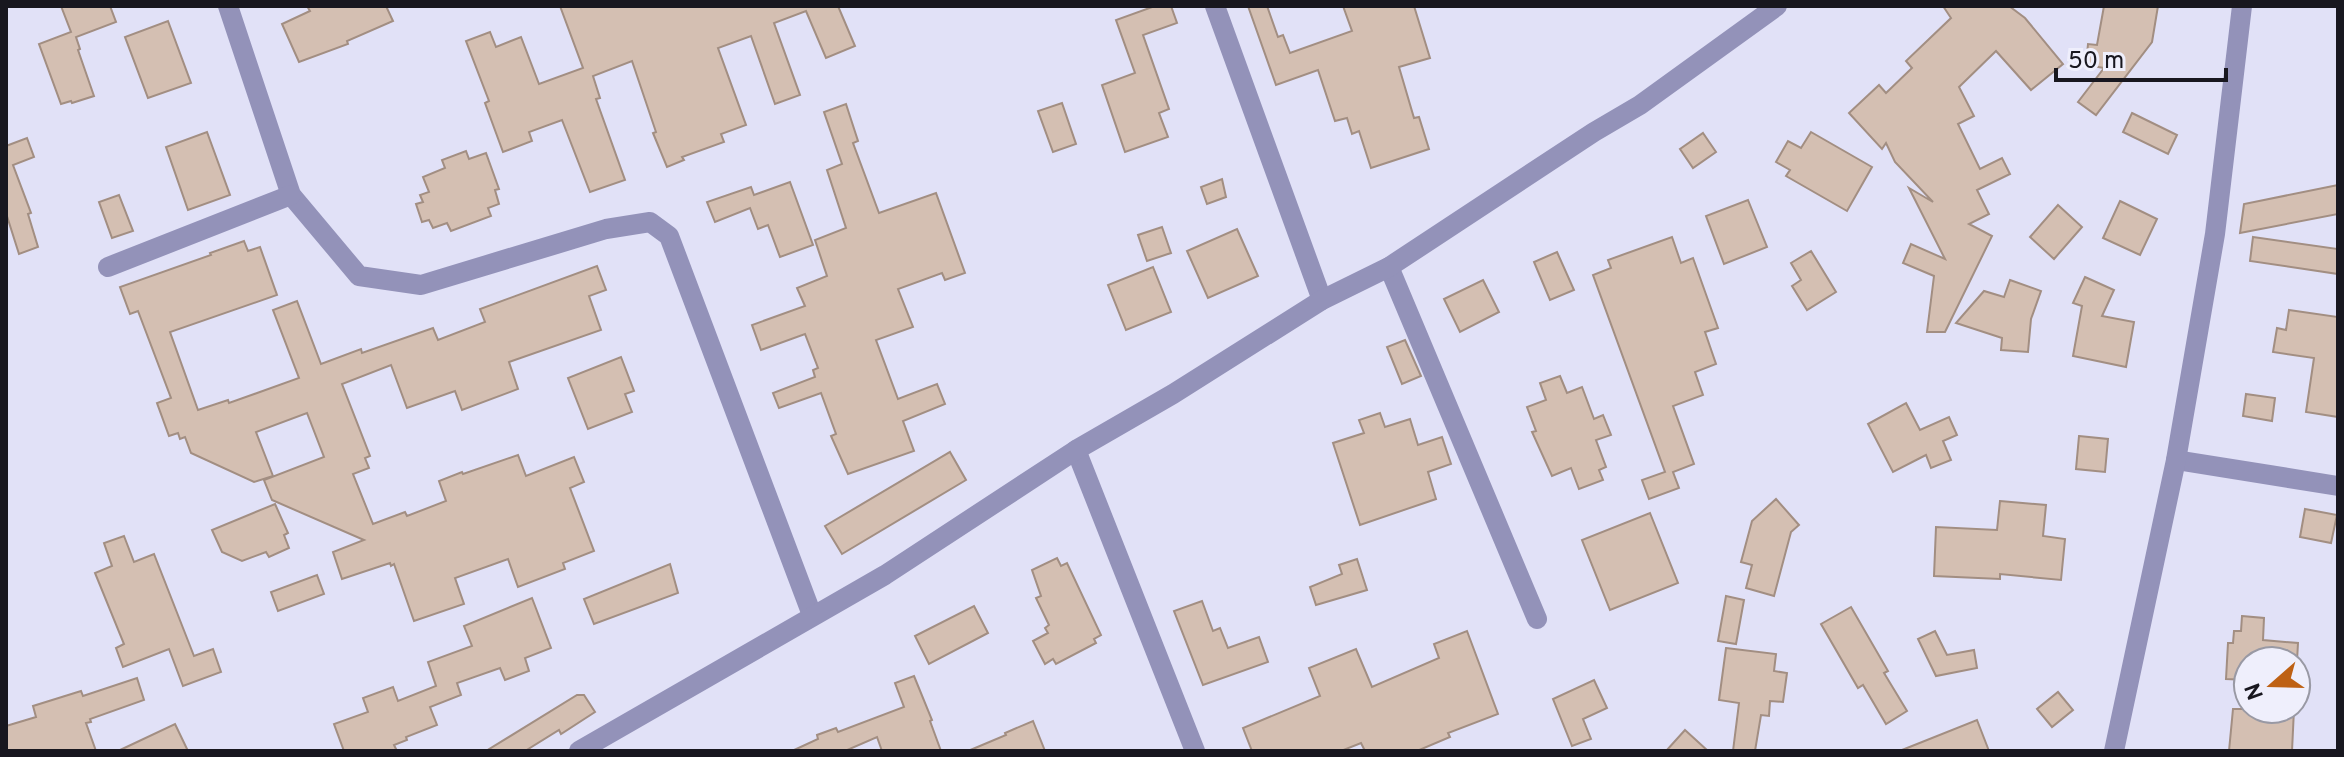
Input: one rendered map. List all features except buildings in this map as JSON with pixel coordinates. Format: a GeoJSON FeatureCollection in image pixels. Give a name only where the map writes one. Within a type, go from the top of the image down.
{"type":"FeatureCollection","features":[{"type":"Feature","properties":{"kind":"street"},"geometry":{"type":"LineString","coordinates":[[228,6],[291,195],[359,276],[421,285],[606,229],[650,222],[669,236],[812,615]]}},
{"type":"Feature","properties":{"kind":"street"},"geometry":{"type":"LineString","coordinates":[[1215,6],[1322,300]]}},
{"type":"Feature","properties":{"kind":"street"},"geometry":{"type":"LineString","coordinates":[[579,751],[885,575],[1076,450],[1173,394],[1322,300],[1389,267],[1640,105],[1777,6]]}},
{"type":"Feature","properties":{"kind":"street"},"geometry":{"type":"LineString","coordinates":[[2114,751],[2176,460],[2215,234],[2242,6]]}},
{"type":"Feature","properties":{"kind":"street"},"geometry":{"type":"LineString","coordinates":[[108,267],[291,195]]}},
{"type":"Feature","properties":{"kind":"street"},"geometry":{"type":"LineString","coordinates":[[1389,267],[1537,619]]}},
{"type":"Feature","properties":{"kind":"street"},"geometry":{"type":"LineString","coordinates":[[1076,450],[1195,751]]}},
{"type":"Feature","properties":{"kind":"street"},"geometry":{"type":"LineString","coordinates":[[2176,460],[2338,486]]}}]}
